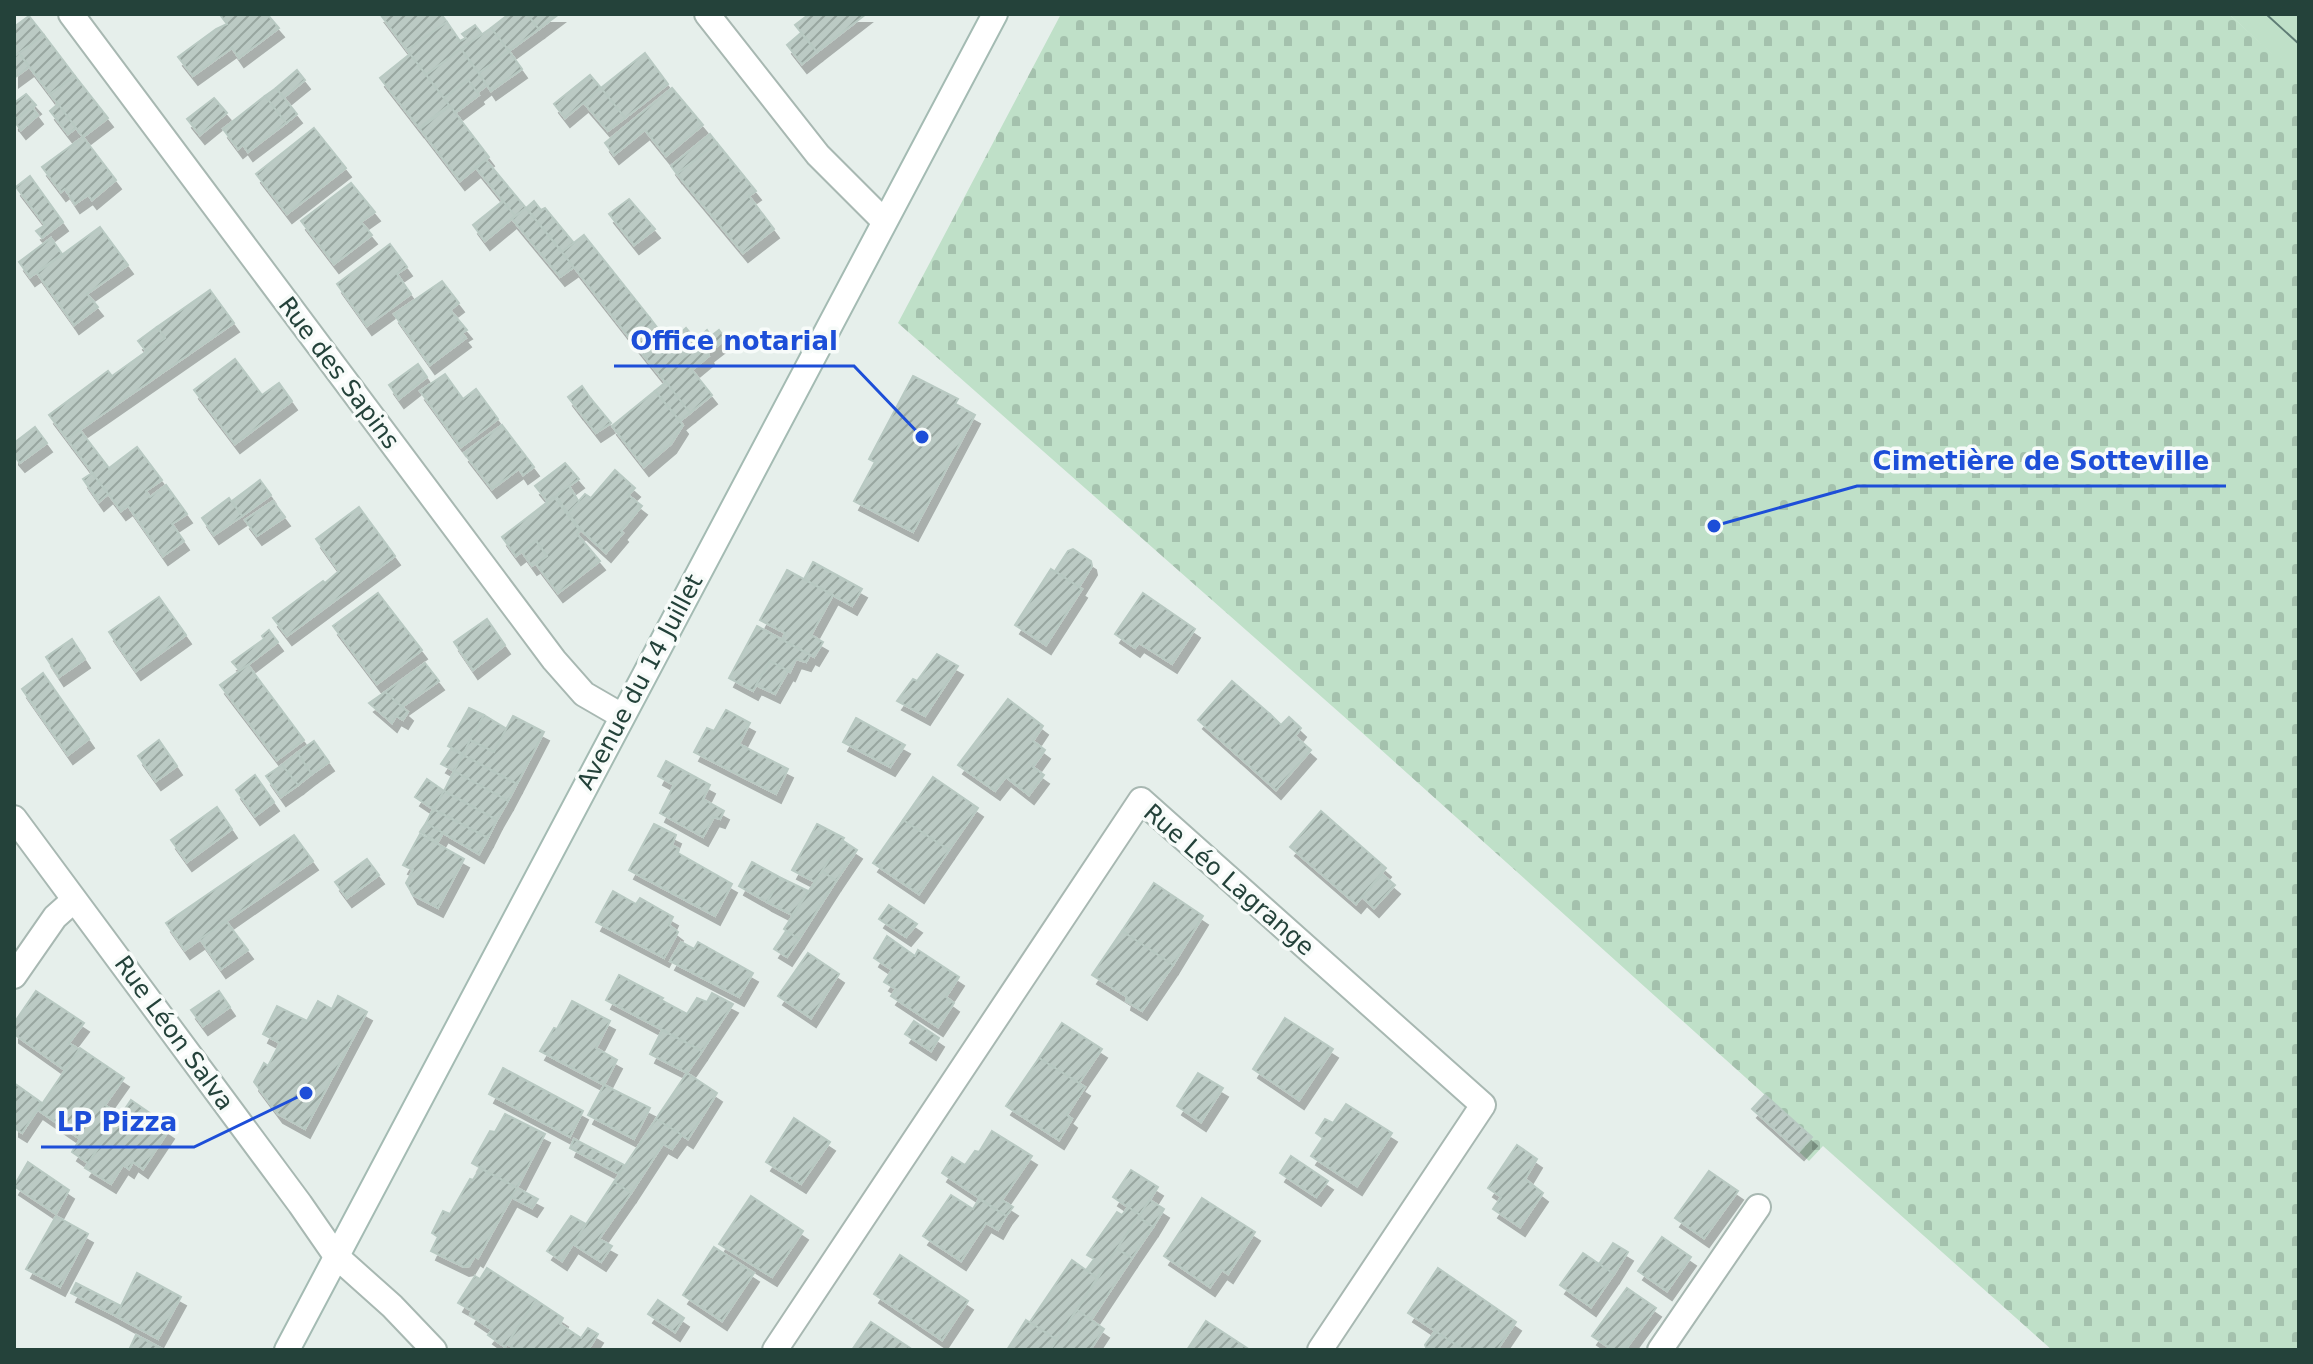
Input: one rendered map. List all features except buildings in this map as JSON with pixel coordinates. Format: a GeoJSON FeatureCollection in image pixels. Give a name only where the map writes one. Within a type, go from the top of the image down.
{"type":"FeatureCollection","features":[{"type":"Feature","properties":{"kind":"street","name":"Rue des Sapins"},"geometry":{"type":"LineString","coordinates":[[71,14],[554,660],[584,694],[622,716]]}},
{"type":"Feature","properties":{"kind":"street"},"geometry":{"type":"LineString","coordinates":[[707,14],[818,155],[884,221]]}},
{"type":"Feature","properties":{"kind":"street","name":"Avenue du 14 Juillet"},"geometry":{"type":"LineString","coordinates":[[287,1350],[995,14]]}},
{"type":"Feature","properties":{"kind":"street","name":"Rue Léo Lagrange"},"geometry":{"type":"LineString","coordinates":[[775,1350],[1141,800],[1483,1105],[1320,1350]]}},
{"type":"Feature","properties":{"kind":"street","name":"Rue Léon Salva"},"geometry":{"type":"LineString","coordinates":[[14,818],[336,1256],[392,1306],[434,1350]]}},
{"type":"Feature","properties":{"kind":"street"},"geometry":{"type":"LineString","coordinates":[[14,976],[55,917],[74,900]]}},
{"type":"Feature","properties":{"kind":"street"},"geometry":{"type":"LineString","coordinates":[[1660,1350],[1758,1207]]}},
{"type":"Feature","properties":{"kind":"green space"},"geometry":{"type":"Polygon","coordinates":[[[1061,14],[2229,14],[2299,78],[2299,1350],[2052,1350],[1823,1146],[1809,1161],[1752,1109],[1765,1095],[1358,729],[898,323],[1061,14]]]}},
{"type":"Feature","properties":{"kind":"green space"},"geometry":{"type":"Polygon","coordinates":[[[2229,14],[2299,14],[2299,78],[2290,71],[2229,14]]]}},
{"type":"Feature","properties":{"kind":"tram line"},"geometry":{"type":"LineString","coordinates":[[2266,14],[2299,44]]}},
{"type":"Feature","properties":{"kind":"place","name":"Office notarial"},"geometry":{"type":"Point","coordinates":[922,437]}},
{"type":"Feature","properties":{"kind":"place","name":"Cimetière de Sotteville"},"geometry":{"type":"Point","coordinates":[1714,526]}},
{"type":"Feature","properties":{"kind":"place","name":"LP Pizza"},"geometry":{"type":"Point","coordinates":[306,1093]}}]}
